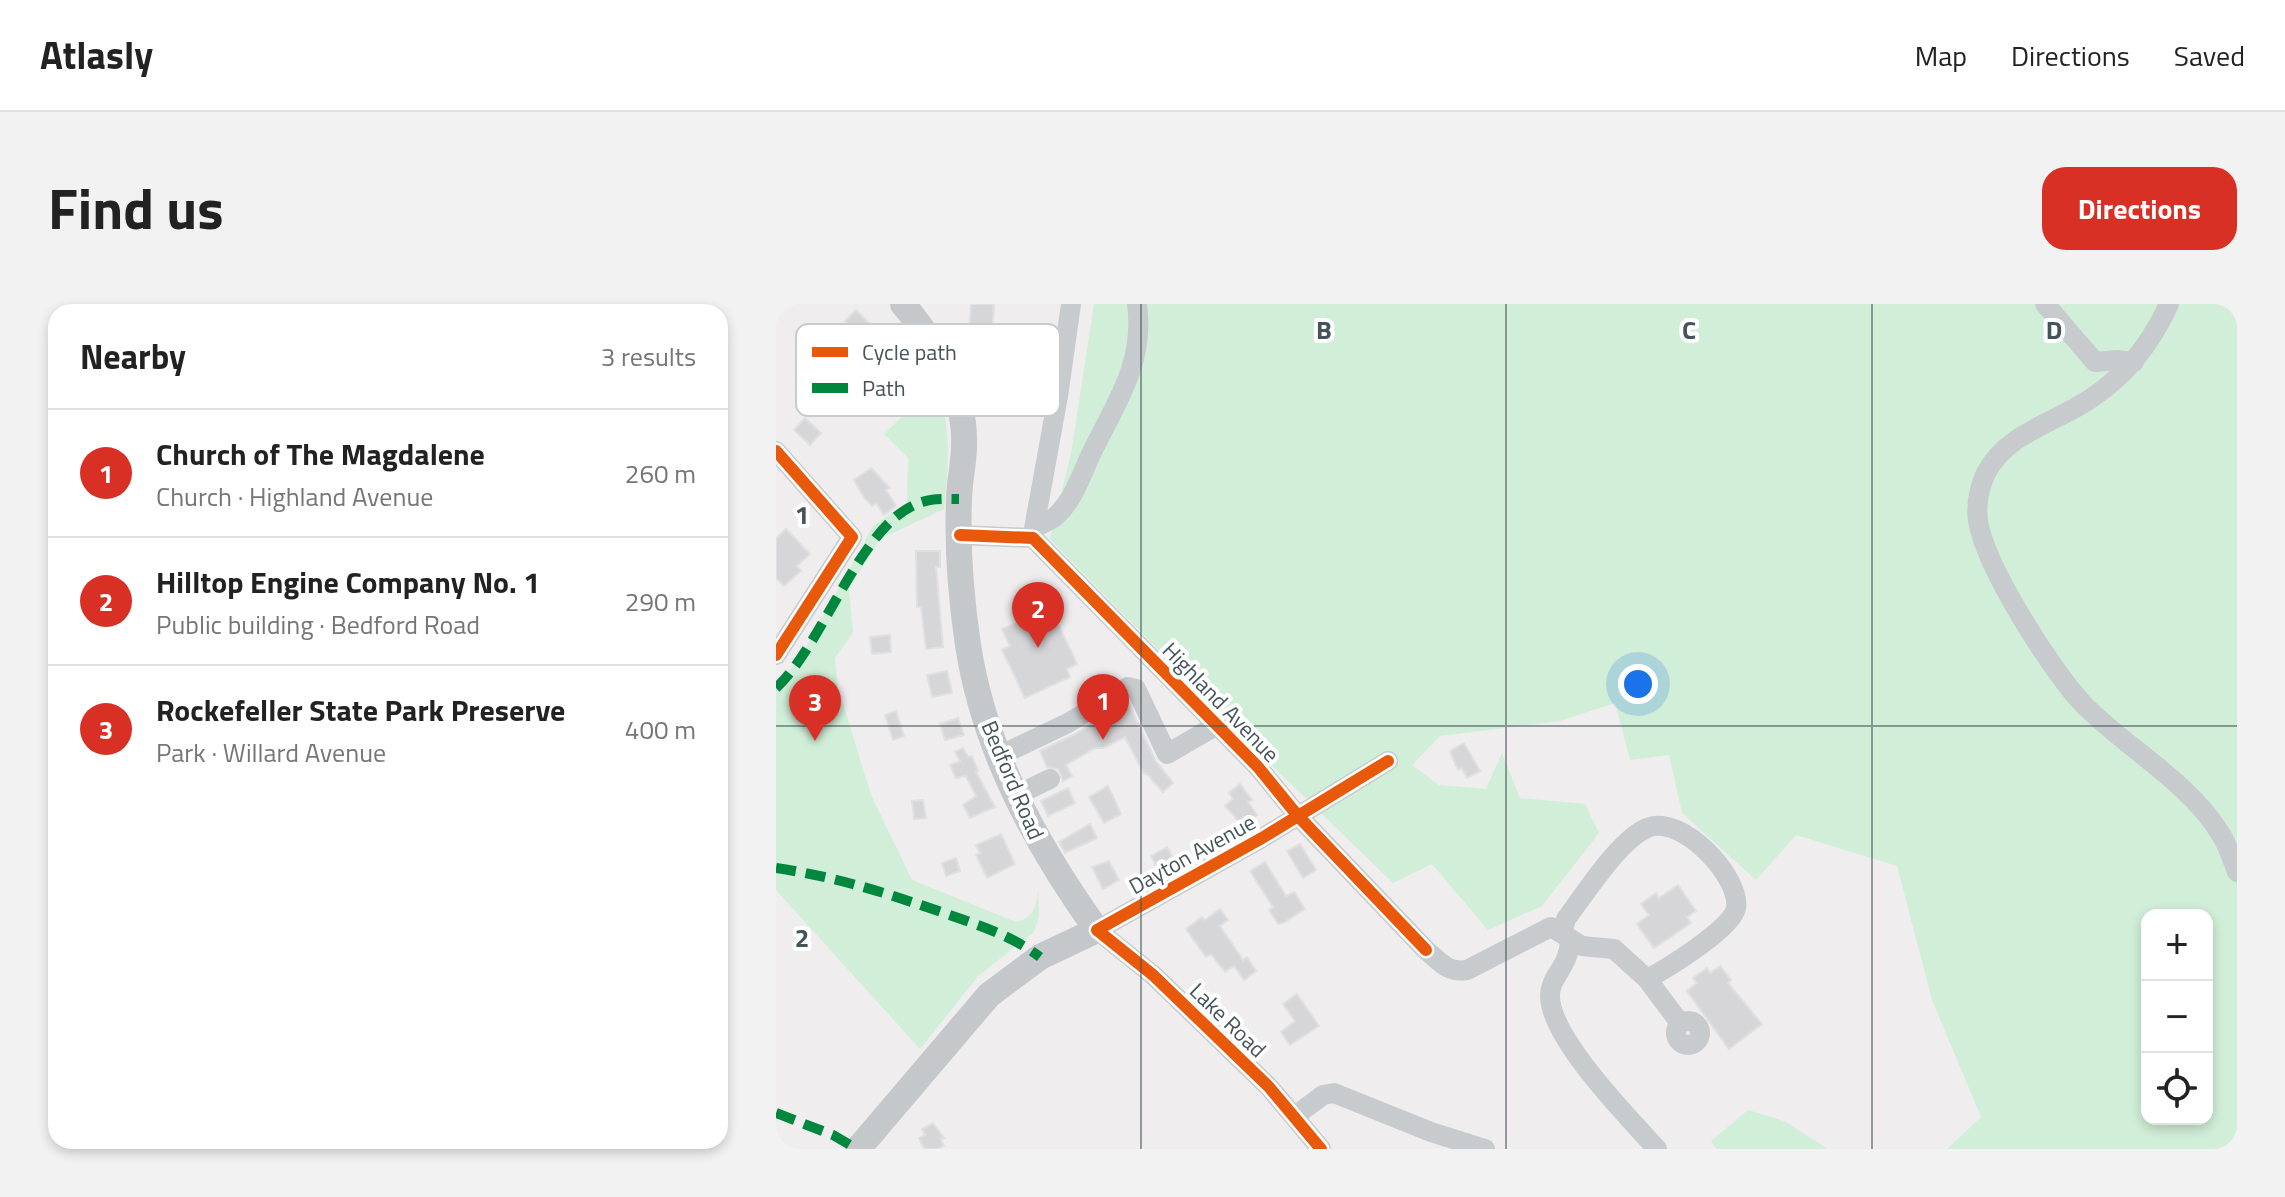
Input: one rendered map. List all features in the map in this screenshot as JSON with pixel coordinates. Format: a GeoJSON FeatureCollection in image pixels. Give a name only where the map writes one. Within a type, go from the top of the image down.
{"type":"FeatureCollection","features":[{"type":"Feature","properties":{"kind":"main road","name":"Bedford Road"},"geometry":{"type":"LineString","coordinates":[[903,304],[918,324]]}},
{"type":"Feature","properties":{"kind":"main road","name":"Bedford Road"},"geometry":{"type":"LineString","coordinates":[[961,416],[965,444],[959,499],[963,607],[969,649],[988,729],[1037,840],[1097,930]]}},
{"type":"Feature","properties":{"kind":"main road"},"geometry":{"type":"LineString","coordinates":[[858,1149],[989,995],[1040,957],[1097,930]]}},
{"type":"Feature","properties":{"kind":"street"},"geometry":{"type":"LineString","coordinates":[[1060,382],[1071,304]]}},
{"type":"Feature","properties":{"kind":"street"},"geometry":{"type":"LineString","coordinates":[[960,535],[1034,532],[1056,517],[1078,486],[1091,453],[1130,379],[1138,342],[1137,304]]}},
{"type":"Feature","properties":{"kind":"street"},"geometry":{"type":"LineString","coordinates":[[2045,304],[2095,362],[2134,362]]}},
{"type":"Feature","properties":{"kind":"street"},"geometry":{"type":"LineString","coordinates":[[2169,304],[2134,362],[2095,396],[2051,422],[2019,436],[2002,453],[1987,471],[1980,491],[1978,523],[1990,558],[2028,627],[2071,691],[2187,794],[2220,832],[2237,872]]}},
{"type":"Feature","properties":{"kind":"street"},"geometry":{"type":"LineString","coordinates":[[1034,532],[1054,416]]}},
{"type":"Feature","properties":{"kind":"street"},"geometry":{"type":"LineString","coordinates":[[776,451],[852,537],[776,655]]}},
{"type":"Feature","properties":{"kind":"street","name":"Highland Avenue"},"geometry":{"type":"LineString","coordinates":[[1034,532],[1258,767],[1298,816],[1447,968],[1467,970],[1551,927],[1566,936]]}},
{"type":"Feature","properties":{"kind":"street"},"geometry":{"type":"LineString","coordinates":[[999,756],[1162,669]]}},
{"type":"Feature","properties":{"kind":"street"},"geometry":{"type":"LineString","coordinates":[[1133,686],[1167,754],[1217,725]]}},
{"type":"Feature","properties":{"kind":"street","name":"Dayton Avenue"},"geometry":{"type":"LineString","coordinates":[[1097,930],[1388,761]]}},
{"type":"Feature","properties":{"kind":"street"},"geometry":{"type":"LineString","coordinates":[[1017,795],[1050,779]]}},
{"type":"Feature","properties":{"kind":"street"},"geometry":{"type":"LineString","coordinates":[[1647,979],[1728,925],[1736,908],[1734,891],[1701,844],[1689,835],[1658,825],[1636,834],[1624,846],[1566,919],[1570,955],[1550,995],[1552,1009],[1564,1034],[1589,1072],[1657,1149]]}},
{"type":"Feature","properties":{"kind":"street","name":"Lake Road"},"geometry":{"type":"LineString","coordinates":[[1097,930],[1153,975],[1269,1087],[1321,1149]]}},
{"type":"Feature","properties":{"kind":"street"},"geometry":{"type":"LineString","coordinates":[[1566,936],[1582,946],[1614,949],[1647,979],[1680,1023]]}},
{"type":"Feature","properties":{"kind":"street"},"geometry":{"type":"LineString","coordinates":[[1295,1116],[1323,1095],[1334,1093],[1431,1132],[1485,1149]]}},
{"type":"Feature","properties":{"kind":"green space"},"geometry":{"type":"Polygon","coordinates":[[[1094,304],[2237,304],[2237,1149],[1947,1149],[1981,1117],[1932,1000],[1897,866],[1796,835],[1756,880],[1682,813],[1669,755],[1630,760],[1615,703],[1560,721],[1440,736],[1412,765],[1439,785],[1486,789],[1502,753],[1520,798],[1585,804],[1599,833],[1542,906],[1488,930],[1432,864],[1393,883],[1251,745],[1050,539],[1071,454],[1094,304]]]}},
{"type":"Feature","properties":{"kind":"green space"},"geometry":{"type":"Polygon","coordinates":[[[902,416],[945,416],[948,462],[944,509],[880,539],[849,589],[853,633],[835,658],[838,687],[871,795],[912,880],[1016,922],[1031,914],[1038,888],[1039,916],[1034,932],[978,976],[920,1049],[776,890],[776,685],[799,660],[873,526],[907,503],[908,458],[884,434],[902,416]]]}},
{"type":"Feature","properties":{"kind":"green space"},"geometry":{"type":"Polygon","coordinates":[[[1748,1110],[1784,1121],[1828,1149],[1716,1149],[1711,1141],[1748,1110]]]}},
{"type":"Feature","properties":{"kind":"building"},"geometry":{"type":"Polygon","coordinates":[[[971,304],[994,304],[993,324],[970,324],[971,304]]]}},
{"type":"Feature","properties":{"kind":"building"},"geometry":{"type":"Polygon","coordinates":[[[856,310],[870,324],[848,324],[845,321],[856,310]]]}},
{"type":"Feature","properties":{"kind":"building"},"geometry":{"type":"Polygon","coordinates":[[[805,418],[821,433],[810,445],[794,430],[805,418]]]}},
{"type":"Feature","properties":{"kind":"building"},"geometry":{"type":"Polygon","coordinates":[[[871,468],[890,488],[886,490],[896,506],[884,515],[876,503],[872,506],[865,499],[854,480],[871,468]]]}},
{"type":"Feature","properties":{"kind":"building"},"geometry":{"type":"Polygon","coordinates":[[[786,529],[810,554],[797,566],[801,571],[784,586],[776,578],[776,539],[786,529]]]}},
{"type":"Feature","properties":{"kind":"building"},"geometry":{"type":"Polygon","coordinates":[[[916,551],[940,551],[940,567],[936,567],[943,647],[926,649],[921,607],[917,607],[916,551]]]}},
{"type":"Feature","properties":{"kind":"building"},"geometry":{"type":"Polygon","coordinates":[[[1046,598],[1077,664],[1067,669],[1070,677],[1025,698],[1002,650],[1010,646],[1002,629],[1021,621],[1017,612],[1046,598]]]}},
{"type":"Feature","properties":{"kind":"building"},"geometry":{"type":"Polygon","coordinates":[[[890,635],[891,652],[872,654],[870,637],[890,635]]]}},
{"type":"Feature","properties":{"kind":"building"},"geometry":{"type":"Polygon","coordinates":[[[947,671],[952,693],[932,697],[927,675],[947,671]]]}},
{"type":"Feature","properties":{"kind":"building"},"geometry":{"type":"Polygon","coordinates":[[[1128,702],[1155,760],[1173,783],[1163,792],[1144,774],[1125,737],[1103,748],[1095,748],[1066,765],[1072,776],[1063,781],[1058,769],[1047,767],[1040,751],[1128,702]]]}},
{"type":"Feature","properties":{"kind":"building"},"geometry":{"type":"Polygon","coordinates":[[[896,711],[904,736],[893,740],[885,715],[896,711]]]}},
{"type":"Feature","properties":{"kind":"building"},"geometry":{"type":"Polygon","coordinates":[[[958,718],[964,735],[945,740],[940,724],[958,718]]]}},
{"type":"Feature","properties":{"kind":"building"},"geometry":{"type":"Polygon","coordinates":[[[1464,743],[1480,771],[1467,778],[1462,768],[1458,770],[1450,751],[1464,743]]]}},
{"type":"Feature","properties":{"kind":"building"},"geometry":{"type":"Polygon","coordinates":[[[963,748],[968,757],[972,756],[976,772],[995,807],[970,818],[963,805],[976,796],[966,776],[956,778],[950,765],[960,761],[955,752],[963,748]]]}},
{"type":"Feature","properties":{"kind":"building"},"geometry":{"type":"Polygon","coordinates":[[[1240,784],[1252,800],[1248,802],[1257,815],[1243,826],[1225,806],[1233,799],[1229,793],[1240,784]]]}},
{"type":"Feature","properties":{"kind":"building"},"geometry":{"type":"Polygon","coordinates":[[[1108,786],[1121,814],[1104,823],[1089,797],[1108,786]]]}},
{"type":"Feature","properties":{"kind":"building"},"geometry":{"type":"Polygon","coordinates":[[[1068,788],[1075,803],[1048,816],[1041,801],[1068,788]]]}},
{"type":"Feature","properties":{"kind":"building"},"geometry":{"type":"Polygon","coordinates":[[[923,800],[926,818],[914,819],[912,801],[923,800]]]}},
{"type":"Feature","properties":{"kind":"building"},"geometry":{"type":"Polygon","coordinates":[[[1090,824],[1097,838],[1065,853],[1059,842],[1090,824]]]}},
{"type":"Feature","properties":{"kind":"building"},"geometry":{"type":"Polygon","coordinates":[[[1001,834],[1015,864],[987,878],[976,855],[980,853],[976,845],[1001,834]]]}},
{"type":"Feature","properties":{"kind":"building"},"geometry":{"type":"Polygon","coordinates":[[[1300,844],[1316,870],[1303,878],[1287,851],[1300,844]]]}},
{"type":"Feature","properties":{"kind":"building"},"geometry":{"type":"Polygon","coordinates":[[[1167,847],[1179,869],[1163,878],[1151,856],[1167,847]]]}},
{"type":"Feature","properties":{"kind":"building"},"geometry":{"type":"Polygon","coordinates":[[[956,858],[960,871],[946,876],[942,863],[956,858]]]}},
{"type":"Feature","properties":{"kind":"building"},"geometry":{"type":"Polygon","coordinates":[[[1109,861],[1119,880],[1103,889],[1092,867],[1109,861]]]}},
{"type":"Feature","properties":{"kind":"building"},"geometry":{"type":"Polygon","coordinates":[[[1265,862],[1286,896],[1294,892],[1305,909],[1283,923],[1278,924],[1269,910],[1273,907],[1250,871],[1265,862]]]}},
{"type":"Feature","properties":{"kind":"building"},"geometry":{"type":"Polygon","coordinates":[[[1678,885],[1696,911],[1687,917],[1691,923],[1654,948],[1637,924],[1649,915],[1641,904],[1656,893],[1659,898],[1678,885]]]}},
{"type":"Feature","properties":{"kind":"building"},"geometry":{"type":"Polygon","coordinates":[[[1220,909],[1228,920],[1220,926],[1243,960],[1247,957],[1256,971],[1244,980],[1234,966],[1225,972],[1211,954],[1206,957],[1186,929],[1220,909]]]}},
{"type":"Feature","properties":{"kind":"building"},"geometry":{"type":"Polygon","coordinates":[[[1720,966],[1731,980],[1728,983],[1762,1024],[1729,1049],[1687,991],[1697,983],[1693,978],[1707,968],[1710,973],[1720,966]]]}},
{"type":"Feature","properties":{"kind":"building"},"geometry":{"type":"Polygon","coordinates":[[[1297,994],[1319,1026],[1290,1045],[1281,1032],[1295,1021],[1283,1004],[1297,994]]]}},
{"type":"Feature","properties":{"kind":"building"},"geometry":{"type":"Polygon","coordinates":[[[933,1123],[944,1138],[941,1139],[944,1146],[924,1149],[919,1138],[925,1135],[922,1129],[933,1123]]]}},
{"type":"Feature","properties":{"kind":"marked path"},"geometry":{"type":"LineString","coordinates":[[776,688],[794,668],[880,532],[900,513],[922,502],[959,499]]}},
{"type":"Feature","properties":{"kind":"marked path"},"geometry":{"type":"LineString","coordinates":[[776,868],[841,881],[923,906],[994,931],[1040,957]]}},
{"type":"Feature","properties":{"kind":"marked path"},"geometry":{"type":"LineString","coordinates":[[776,1113],[833,1135],[857,1149]]}},
{"type":"Feature","properties":{"kind":"cycle path"},"geometry":{"type":"LineString","coordinates":[[776,451],[852,537],[776,655]]}},
{"type":"Feature","properties":{"kind":"cycle path"},"geometry":{"type":"LineString","coordinates":[[960,535],[1033,538],[1258,767],[1298,816],[1426,950]]}},
{"type":"Feature","properties":{"kind":"cycle path"},"geometry":{"type":"LineString","coordinates":[[1321,1149],[1269,1087],[1153,975],[1097,930],[1262,838],[1388,761]]}},
{"type":"Feature","properties":{"kind":"place","name":"Hilltop Engine Company No. 1"},"geometry":{"type":"Point","coordinates":[1038,648]}},
{"type":"Feature","properties":{"kind":"place","name":"Church of The Magdalene"},"geometry":{"type":"Point","coordinates":[1103,740]}},
{"type":"Feature","properties":{"kind":"place","name":"Rockefeller State Park Preserve"},"geometry":{"type":"Point","coordinates":[815,741]}}]}
